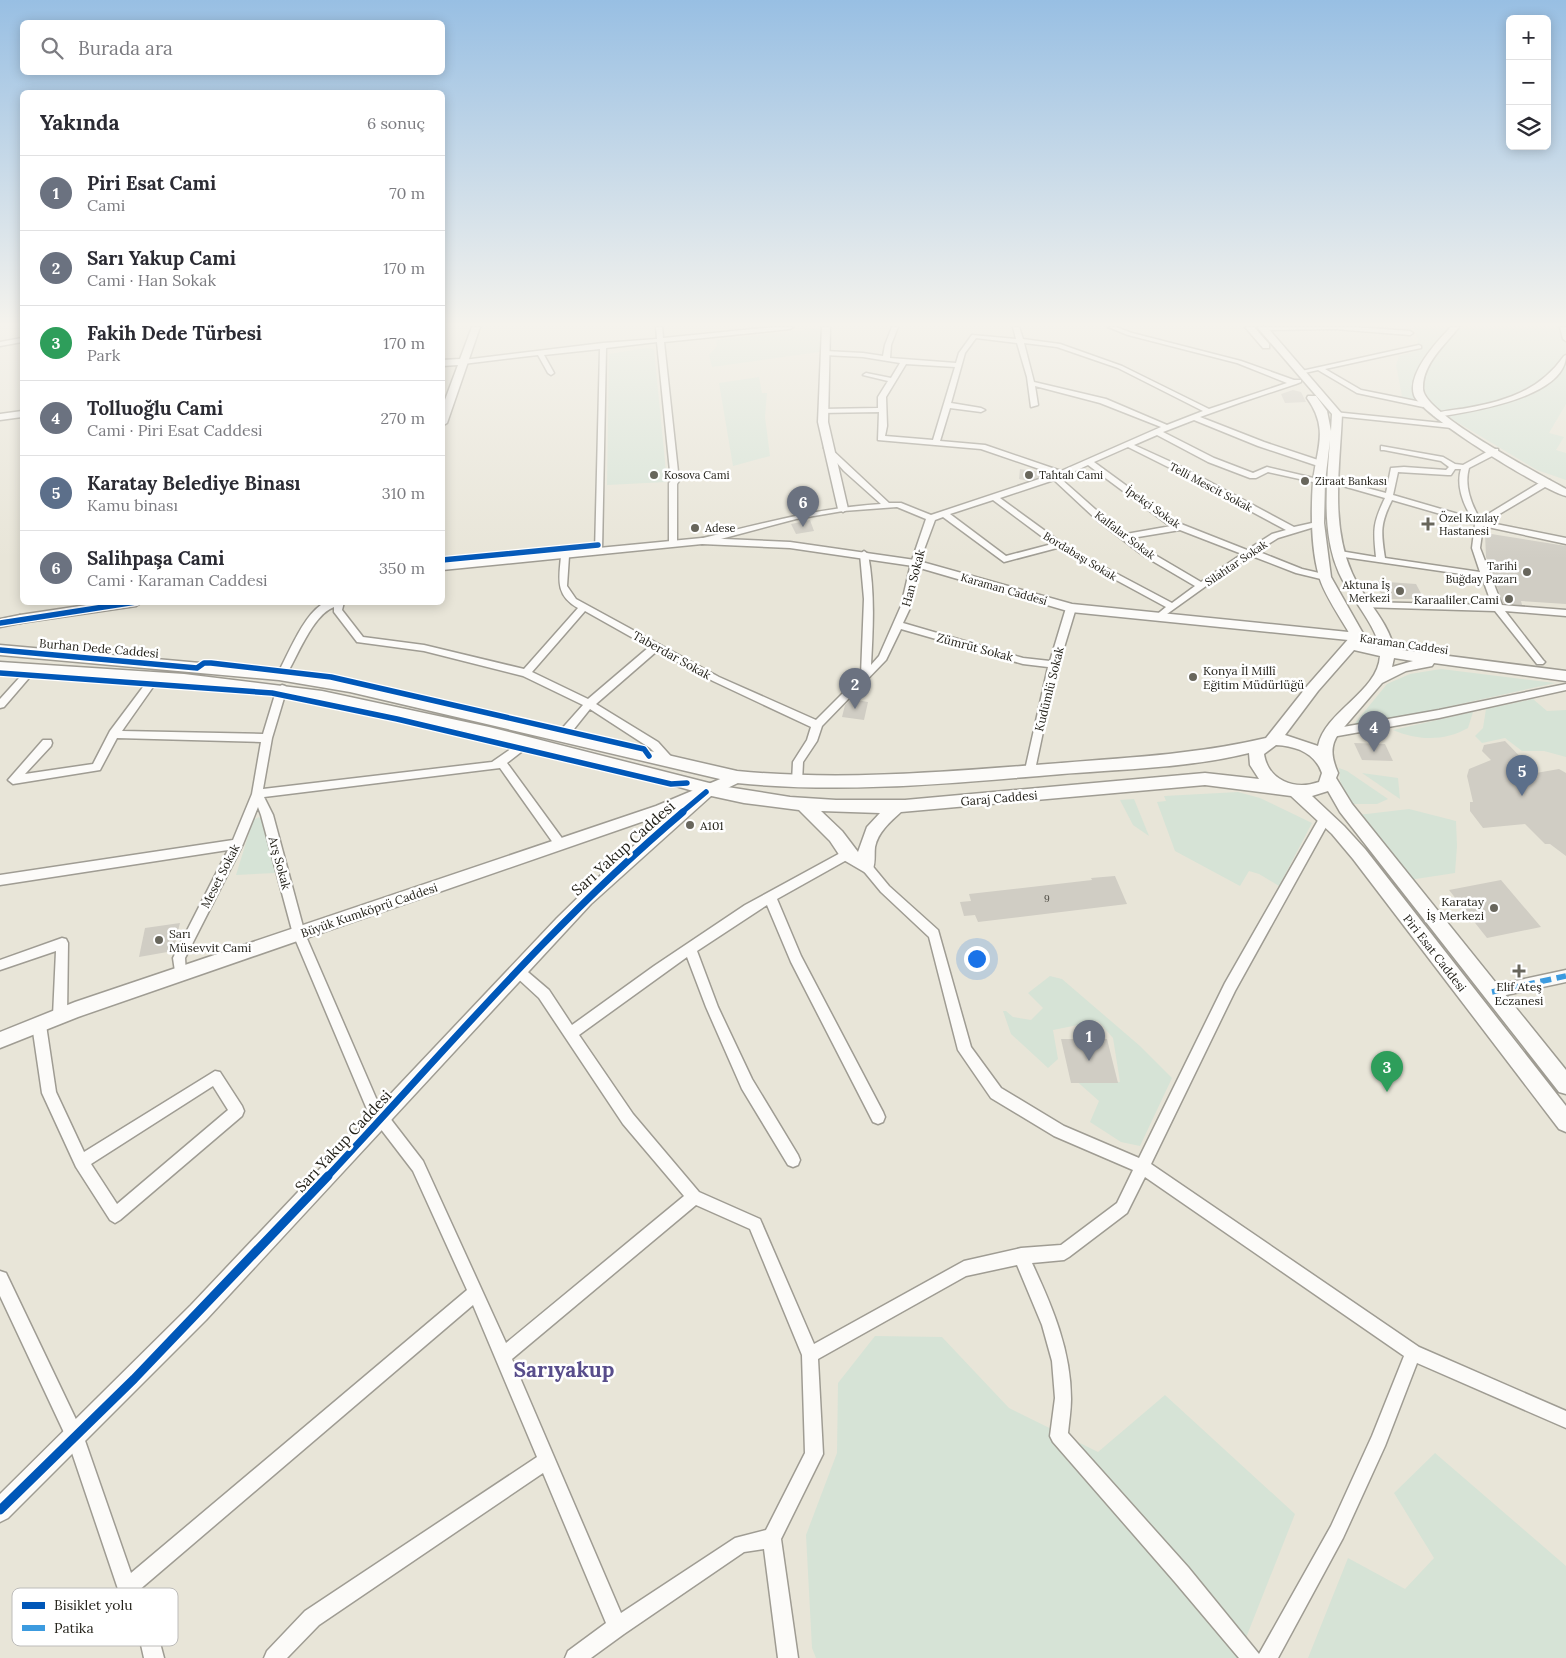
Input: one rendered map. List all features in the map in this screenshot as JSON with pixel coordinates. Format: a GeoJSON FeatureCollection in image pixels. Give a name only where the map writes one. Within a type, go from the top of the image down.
{"type":"FeatureCollection","features":[{"type":"Feature","properties":{"kind":"main road"},"geometry":{"type":"LineString","coordinates":[[1270,742],[1302,744],[1317,752],[1324,760],[1330,773],[1329,780],[1325,786],[1317,790],[1291,790],[1266,777],[1260,769],[1256,754],[1270,742],[1354,641],[1325,577],[1318,523],[1319,482],[1326,433],[1322,411],[1317,404]]}},
{"type":"Feature","properties":{"kind":"main road"},"geometry":{"type":"LineString","coordinates":[[1324,760],[1328,738],[1375,681],[1387,662],[1387,647],[1345,571],[1340,554],[1331,509],[1337,414],[1326,404]]}},
{"type":"Feature","properties":{"kind":"main road"},"geometry":{"type":"LineString","coordinates":[[0,619],[20,619]]}},
{"type":"Feature","properties":{"kind":"main road"},"geometry":{"type":"LineString","coordinates":[[0,623],[20,619]]}},
{"type":"Feature","properties":{"kind":"main road","name":"Karaman Caddesi"},"geometry":{"type":"LineString","coordinates":[[1354,641],[1447,660],[1566,676]]}},
{"type":"Feature","properties":{"kind":"main road","name":"Karaman Caddesi"},"geometry":{"type":"LineString","coordinates":[[1387,647],[1566,665]]}},
{"type":"Feature","properties":{"kind":"main road","name":"Burhan Dede Caddesi"},"geometry":{"type":"LineString","coordinates":[[0,650],[282,682],[368,705],[529,742],[709,791]]}},
{"type":"Feature","properties":{"kind":"main road"},"geometry":{"type":"LineString","coordinates":[[1375,681],[1403,667],[1447,660]]}},
{"type":"Feature","properties":{"kind":"main road","name":"Burhan Dede Caddesi"},"geometry":{"type":"LineString","coordinates":[[0,668],[350,687],[737,777]]}},
{"type":"Feature","properties":{"kind":"main road","name":"Garaj Caddesi"},"geometry":{"type":"LineString","coordinates":[[737,777],[797,782],[860,781],[1030,770],[1232,752],[1270,742]]}},
{"type":"Feature","properties":{"kind":"main road","name":"Garaj Caddesi"},"geometry":{"type":"LineString","coordinates":[[709,791],[804,805],[859,808],[1205,779],[1291,790]]}},
{"type":"Feature","properties":{"kind":"main road","name":"Piri Esat Caddesi"},"geometry":{"type":"LineString","coordinates":[[1329,780],[1352,816],[1566,1085]]}},
{"type":"Feature","properties":{"kind":"main road","name":"Piri Esat Caddesi"},"geometry":{"type":"LineString","coordinates":[[1291,790],[1325,818],[1359,854],[1566,1122]]}},
{"type":"Feature","properties":{"kind":"main road"},"geometry":{"type":"LineString","coordinates":[[804,805],[836,836],[848,854],[866,866]]}},
{"type":"Feature","properties":{"kind":"main road"},"geometry":{"type":"LineString","coordinates":[[866,866],[865,853],[869,836],[879,823],[897,806]]}},
{"type":"Feature","properties":{"kind":"street"},"geometry":{"type":"LineString","coordinates":[[598,552],[602,404]]}},
{"type":"Feature","properties":{"kind":"street"},"geometry":{"type":"LineString","coordinates":[[667,404],[675,481],[673,483],[673,543]]}},
{"type":"Feature","properties":{"kind":"street"},"geometry":{"type":"LineString","coordinates":[[822,404],[828,448],[843,509]]}},
{"type":"Feature","properties":{"kind":"street"},"geometry":{"type":"LineString","coordinates":[[882,404],[883,426],[881,438],[982,447],[1058,475]]}},
{"type":"Feature","properties":{"kind":"street"},"geometry":{"type":"LineString","coordinates":[[1111,404],[1167,427]]}},
{"type":"Feature","properties":{"kind":"street"},"geometry":{"type":"LineString","coordinates":[[1194,404],[1208,411]]}},
{"type":"Feature","properties":{"kind":"street"},"geometry":{"type":"LineString","coordinates":[[702,541],[796,517],[886,504],[898,505],[931,518],[1058,475],[1167,427],[1226,404]]}},
{"type":"Feature","properties":{"kind":"street"},"geometry":{"type":"LineString","coordinates":[[1420,404],[1452,426],[1566,493]]}},
{"type":"Feature","properties":{"kind":"street"},"geometry":{"type":"LineString","coordinates":[[1437,415],[1489,404]]}},
{"type":"Feature","properties":{"kind":"street"},"geometry":{"type":"LineString","coordinates":[[936,443],[947,405],[981,410]]}},
{"type":"Feature","properties":{"kind":"street"},"geometry":{"type":"LineString","coordinates":[[822,412],[882,410]]}},
{"type":"Feature","properties":{"kind":"street"},"geometry":{"type":"LineString","coordinates":[[0,417],[20,414]]}},
{"type":"Feature","properties":{"kind":"street"},"geometry":{"type":"LineString","coordinates":[[1337,414],[1452,426]]}},
{"type":"Feature","properties":{"kind":"street"},"geometry":{"type":"LineString","coordinates":[[1194,417],[1261,444],[1321,464]]}},
{"type":"Feature","properties":{"kind":"street"},"geometry":{"type":"LineString","coordinates":[[1157,432],[1211,460],[1252,476],[1267,469],[1319,482]]}},
{"type":"Feature","properties":{"kind":"street","name":"Telli Mescit Sokak"},"geometry":{"type":"LineString","coordinates":[[1129,445],[1177,468],[1293,530]]}},
{"type":"Feature","properties":{"kind":"street"},"geometry":{"type":"LineString","coordinates":[[828,448],[847,469],[886,504]]}},
{"type":"Feature","properties":{"kind":"street"},"geometry":{"type":"LineString","coordinates":[[1384,448],[1443,459],[1453,466],[1465,467],[1496,451]]}},
{"type":"Feature","properties":{"kind":"street","name":"İpekçi Sokak"},"geometry":{"type":"LineString","coordinates":[[1089,462],[1180,527],[1300,571],[1325,577]]}},
{"type":"Feature","properties":{"kind":"street"},"geometry":{"type":"LineString","coordinates":[[1381,561],[1377,530],[1380,516],[1389,497],[1394,470],[1398,468],[1448,473],[1453,466]]}},
{"type":"Feature","properties":{"kind":"street"},"geometry":{"type":"LineString","coordinates":[[1465,467],[1462,478],[1466,497],[1469,507],[1479,523],[1476,548],[1498,608],[1540,662]]}},
{"type":"Feature","properties":{"kind":"street","name":"Kalfalar Sokak"},"geometry":{"type":"LineString","coordinates":[[1058,475],[1101,519],[1148,554],[1201,586]]}},
{"type":"Feature","properties":{"kind":"street"},"geometry":{"type":"LineString","coordinates":[[1332,480],[1479,523],[1566,541]]}},
{"type":"Feature","properties":{"kind":"street"},"geometry":{"type":"LineString","coordinates":[[1479,523],[1547,482],[1566,487]]}},
{"type":"Feature","properties":{"kind":"street","name":"Bordabaşı Sokak"},"geometry":{"type":"LineString","coordinates":[[994,497],[1059,545],[1172,607]]}},
{"type":"Feature","properties":{"kind":"street"},"geometry":{"type":"LineString","coordinates":[[944,514],[1004,559],[1059,545]]}},
{"type":"Feature","properties":{"kind":"street","name":"Han Sokak"},"geometry":{"type":"LineString","coordinates":[[797,782],[798,762],[812,741],[817,725],[865,674],[883,658],[906,606],[915,563],[931,518]]}},
{"type":"Feature","properties":{"kind":"street","name":"Silahtar Sokak"},"geometry":{"type":"LineString","coordinates":[[1160,616],[1275,536],[1318,523]]}},
{"type":"Feature","properties":{"kind":"street"},"geometry":{"type":"LineString","coordinates":[[1125,537],[1180,527]]}},
{"type":"Feature","properties":{"kind":"street","name":"Karaman Caddesi"},"geometry":{"type":"LineString","coordinates":[[445,567],[702,541],[790,546],[864,554],[915,563],[1071,608],[1160,616],[1354,641]]}},
{"type":"Feature","properties":{"kind":"street"},"geometry":{"type":"LineString","coordinates":[[864,554],[868,575],[870,608],[865,674]]}},
{"type":"Feature","properties":{"kind":"street"},"geometry":{"type":"LineString","coordinates":[[1340,554],[1486,576]]}},
{"type":"Feature","properties":{"kind":"street","name":"Taberdar Sokak"},"geometry":{"type":"LineString","coordinates":[[565,556],[562,586],[573,601],[716,679],[817,725]]}},
{"type":"Feature","properties":{"kind":"street"},"geometry":{"type":"LineString","coordinates":[[20,619],[116,605]]}},
{"type":"Feature","properties":{"kind":"street","name":"Meset Sokak"},"geometry":{"type":"LineString","coordinates":[[180,974],[179,958],[237,844],[255,799],[267,738],[282,682],[313,618],[328,605]]}},
{"type":"Feature","properties":{"kind":"street"},"geometry":{"type":"LineString","coordinates":[[338,605],[337,610],[360,640],[424,648],[526,673],[589,704],[654,745],[671,762]]}},
{"type":"Feature","properties":{"kind":"street"},"geometry":{"type":"LineString","coordinates":[[1364,605],[1498,608],[1566,614]]}},
{"type":"Feature","properties":{"kind":"street"},"geometry":{"type":"LineString","coordinates":[[526,673],[584,607]]}},
{"type":"Feature","properties":{"kind":"street","name":"Kudümlü Sokak"},"geometry":{"type":"LineString","coordinates":[[1030,770],[1054,666],[1071,608]]}},
{"type":"Feature","properties":{"kind":"street","name":"Zümrüt Sokak"},"geometry":{"type":"LineString","coordinates":[[898,625],[1023,661],[1054,666]]}},
{"type":"Feature","properties":{"kind":"street"},"geometry":{"type":"LineString","coordinates":[[562,736],[589,704],[656,646]]}},
{"type":"Feature","properties":{"kind":"street"},"geometry":{"type":"LineString","coordinates":[[0,705],[32,669]]}},
{"type":"Feature","properties":{"kind":"street"},"geometry":{"type":"LineString","coordinates":[[47,743],[13,780],[96,767],[114,734],[155,677]]}},
{"type":"Feature","properties":{"kind":"street"},"geometry":{"type":"LineString","coordinates":[[1332,733],[1439,714],[1566,687]]}},
{"type":"Feature","properties":{"kind":"street"},"geometry":{"type":"LineString","coordinates":[[114,734],[267,738]]}},
{"type":"Feature","properties":{"kind":"street"},"geometry":{"type":"LineString","coordinates":[[255,799],[485,768],[501,762],[529,742]]}},
{"type":"Feature","properties":{"kind":"street"},"geometry":{"type":"LineString","coordinates":[[501,762],[560,844]]}},
{"type":"Feature","properties":{"kind":"street","name":"Büyük Kumköprü Caddesi"},"geometry":{"type":"LineString","coordinates":[[0,1040],[60,1016],[709,791],[737,777]]}},
{"type":"Feature","properties":{"kind":"street","name":"Sarı Yakup Caddesi"},"geometry":{"type":"LineString","coordinates":[[0,1510],[76,1438],[211,1302],[518,970],[559,923],[620,865],[709,791]]}},
{"type":"Feature","properties":{"kind":"street","name":"Arş Sokak"},"geometry":{"type":"LineString","coordinates":[[255,799],[267,815],[299,934],[380,1119],[418,1166],[476,1293],[617,1627]]}},
{"type":"Feature","properties":{"kind":"street"},"geometry":{"type":"LineString","coordinates":[[810,1355],[964,1269],[1021,1256],[1064,1252],[1122,1208],[1230,987],[1325,818]]}},
{"type":"Feature","properties":{"kind":"street"},"geometry":{"type":"LineString","coordinates":[[0,880],[237,844]]}},
{"type":"Feature","properties":{"kind":"street"},"geometry":{"type":"LineString","coordinates":[[571,1033],[690,949],[770,898],[848,854]]}},
{"type":"Feature","properties":{"kind":"street"},"geometry":{"type":"LineString","coordinates":[[866,866],[885,889],[934,934],[965,1050],[996,1093],[1059,1131],[1142,1167],[1413,1352],[1566,1420]]}},
{"type":"Feature","properties":{"kind":"street"},"geometry":{"type":"LineString","coordinates":[[770,898],[795,958],[878,1117]]}},
{"type":"Feature","properties":{"kind":"street"},"geometry":{"type":"LineString","coordinates":[[0,965],[62,943],[60,1016]]}},
{"type":"Feature","properties":{"kind":"street"},"geometry":{"type":"LineString","coordinates":[[690,949],[712,1007],[747,1084],[793,1160]]}},
{"type":"Feature","properties":{"kind":"street"},"geometry":{"type":"LineString","coordinates":[[518,970],[544,994],[628,1120],[694,1197],[755,1224],[810,1355],[814,1454],[772,1538],[788,1658]]}},
{"type":"Feature","properties":{"kind":"street"},"geometry":{"type":"LineString","coordinates":[[1492,992],[1566,976]]}},
{"type":"Feature","properties":{"kind":"street"},"geometry":{"type":"LineString","coordinates":[[38,1024],[49,1093],[82,1162],[115,1216],[237,1111],[215,1077],[82,1162]]}},
{"type":"Feature","properties":{"kind":"street"},"geometry":{"type":"LineString","coordinates":[[502,1357],[694,1197]]}},
{"type":"Feature","properties":{"kind":"street"},"geometry":{"type":"LineString","coordinates":[[1021,1256],[1044,1305],[1059,1354],[1064,1398],[1059,1436],[1181,1574],[1251,1658]]}},
{"type":"Feature","properties":{"kind":"street"},"geometry":{"type":"LineString","coordinates":[[0,1279],[76,1438],[127,1588]]}},
{"type":"Feature","properties":{"kind":"street"},"geometry":{"type":"LineString","coordinates":[[128,1588],[476,1293]]}},
{"type":"Feature","properties":{"kind":"street"},"geometry":{"type":"LineString","coordinates":[[1267,1658],[1337,1532],[1379,1440],[1413,1352]]}},
{"type":"Feature","properties":{"kind":"street"},"geometry":{"type":"LineString","coordinates":[[274,1658],[312,1618],[546,1461]]}},
{"type":"Feature","properties":{"kind":"street"},"geometry":{"type":"LineString","coordinates":[[586,1654],[617,1627],[741,1544],[772,1538]]}},
{"type":"Feature","properties":{"kind":"green space"},"geometry":{"type":"Polygon","coordinates":[[[608,404],[659,404],[667,482],[607,485],[608,404]]]}},
{"type":"Feature","properties":{"kind":"green space"},"geometry":{"type":"Polygon","coordinates":[[[723,404],[766,404],[765,417],[770,456],[733,466],[723,404]]]}},
{"type":"Feature","properties":{"kind":"green space"},"geometry":{"type":"Polygon","coordinates":[[[1428,404],[1566,404],[1549,433],[1564,437],[1556,450],[1566,453],[1566,480],[1537,470],[1428,404]]]}},
{"type":"Feature","properties":{"kind":"green space"},"geometry":{"type":"Polygon","coordinates":[[[1441,669],[1555,683],[1351,728],[1387,684],[1410,674],[1441,669]]]}},
{"type":"Feature","properties":{"kind":"green space"},"geometry":{"type":"Polygon","coordinates":[[[1533,699],[1547,711],[1566,710],[1566,757],[1544,751],[1522,751],[1505,738],[1482,743],[1475,736],[1483,728],[1486,709],[1533,699]]]}},
{"type":"Feature","properties":{"kind":"green space"},"geometry":{"type":"Polygon","coordinates":[[[1473,712],[1468,728],[1450,735],[1422,738],[1393,730],[1473,712]]]}},
{"type":"Feature","properties":{"kind":"green space"},"geometry":{"type":"Polygon","coordinates":[[[1339,768],[1347,771],[1388,799],[1377,804],[1351,804],[1340,781],[1339,768]]]}},
{"type":"Feature","properties":{"kind":"green space"},"geometry":{"type":"Polygon","coordinates":[[[1362,773],[1398,778],[1400,799],[1362,773]]]}},
{"type":"Feature","properties":{"kind":"green space"},"geometry":{"type":"Polygon","coordinates":[[[1238,792],[1260,798],[1312,823],[1279,886],[1259,874],[1249,871],[1240,886],[1175,851],[1157,802],[1166,801],[1164,796],[1238,792]]]}},
{"type":"Feature","properties":{"kind":"green space"},"geometry":{"type":"Polygon","coordinates":[[[1134,799],[1149,836],[1133,825],[1120,800],[1134,799]]]}},
{"type":"Feature","properties":{"kind":"green space"},"geometry":{"type":"Polygon","coordinates":[[[1409,809],[1456,821],[1455,873],[1409,880],[1358,815],[1409,809]]]}},
{"type":"Feature","properties":{"kind":"green space"},"geometry":{"type":"Polygon","coordinates":[[[259,817],[262,819],[276,873],[236,875],[253,820],[259,817]]]}},
{"type":"Feature","properties":{"kind":"green space"},"geometry":{"type":"Polygon","coordinates":[[[1050,976],[1062,979],[1140,1046],[1172,1078],[1140,1146],[1121,1142],[1090,1122],[1099,1101],[1073,1078],[1120,1082],[1113,1038],[1098,1021],[1053,1030],[1058,1059],[1048,1068],[1011,1034],[1003,1011],[1006,1011],[1013,1017],[1031,1020],[1043,1008],[1028,993],[1050,976]]]}},
{"type":"Feature","properties":{"kind":"green space"},"geometry":{"type":"Polygon","coordinates":[[[875,1336],[942,1337],[1009,1408],[1098,1452],[1165,1395],[1295,1514],[1238,1658],[816,1658],[812,1648],[806,1535],[837,1453],[838,1383],[875,1336]]]}},
{"type":"Feature","properties":{"kind":"green space"},"geometry":{"type":"Polygon","coordinates":[[[1435,1453],[1566,1566],[1566,1658],[1308,1658],[1348,1558],[1405,1589],[1434,1558],[1394,1493],[1435,1453]]]}},
{"type":"Feature","properties":{"kind":"building","name":"Tahtalı Cami"},"geometry":{"type":"Polygon","coordinates":[[[1020,469],[1048,474],[1028,481],[1019,479],[1020,469]]]}},
{"type":"Feature","properties":{"kind":"building"},"geometry":{"type":"Polygon","coordinates":[[[810,520],[814,531],[796,534],[791,524],[810,520]]]}},
{"type":"Feature","properties":{"kind":"building","name":"Tarihi Buğday Pazarı"},"geometry":{"type":"Polygon","coordinates":[[[1485,533],[1566,546],[1566,604],[1521,601],[1522,605],[1503,603],[1486,557],[1485,533]]]}},
{"type":"Feature","properties":{"kind":"building","name":"Aktuna İş Merkezi"},"geometry":{"type":"Polygon","coordinates":[[[1373,581],[1416,584],[1424,599],[1385,599],[1373,581]]]}},
{"type":"Feature","properties":{"kind":"building"},"geometry":{"type":"Polygon","coordinates":[[[851,699],[868,702],[864,720],[842,717],[845,705],[851,699]]]}},
{"type":"Feature","properties":{"kind":"building"},"geometry":{"type":"Polygon","coordinates":[[[1505,741],[1536,773],[1559,769],[1566,773],[1566,856],[1550,844],[1545,844],[1525,824],[1483,828],[1470,811],[1470,802],[1473,802],[1467,776],[1469,769],[1491,760],[1482,751],[1484,745],[1505,741]]]}},
{"type":"Feature","properties":{"kind":"building"},"geometry":{"type":"Polygon","coordinates":[[[1354,743],[1385,744],[1393,761],[1362,760],[1354,743]]]}},
{"type":"Feature","properties":{"kind":"building"},"geometry":{"type":"Polygon","coordinates":[[[1115,876],[1127,904],[978,922],[975,915],[964,916],[960,902],[971,901],[969,894],[1115,876]]]}},
{"type":"Feature","properties":{"kind":"building","name":"Karatay İş Merkezi"},"geometry":{"type":"Polygon","coordinates":[[[1501,880],[1541,927],[1487,938],[1449,890],[1501,880]]]}},
{"type":"Feature","properties":{"kind":"building","name":"Sarı Müsevvit Cami"},"geometry":{"type":"Polygon","coordinates":[[[180,923],[173,951],[139,957],[145,928],[180,923]]]}},
{"type":"Feature","properties":{"kind":"building"},"geometry":{"type":"Polygon","coordinates":[[[1061,1039],[1107,1039],[1118,1083],[1071,1083],[1061,1039]]]}},
{"type":"Feature","properties":{"kind":"marked path"},"geometry":{"type":"LineString","coordinates":[[1492,992],[1566,976]]}},
{"type":"Feature","properties":{"kind":"cycle path"},"geometry":{"type":"LineString","coordinates":[[445,560],[598,545]]}},
{"type":"Feature","properties":{"kind":"cycle path"},"geometry":{"type":"LineString","coordinates":[[0,623],[117,605]]}},
{"type":"Feature","properties":{"kind":"cycle path"},"geometry":{"type":"LineString","coordinates":[[0,650],[197,668],[204,663],[211,663],[331,677],[644,749],[649,756]]}},
{"type":"Feature","properties":{"kind":"cycle path"},"geometry":{"type":"LineString","coordinates":[[0,673],[272,693],[397,719],[671,784],[687,783]]}},
{"type":"Feature","properties":{"kind":"cycle path"},"geometry":{"type":"LineString","coordinates":[[0,1510],[199,1313],[328,1177],[563,922],[656,834],[706,792]]}},
{"type":"Feature","properties":{"kind":"place","name":"Kosova Cami"},"geometry":{"type":"Point","coordinates":[654,475]}},
{"type":"Feature","properties":{"kind":"place","name":"Tahtalı Cami"},"geometry":{"type":"Point","coordinates":[1029,475]}},
{"type":"Feature","properties":{"kind":"place","name":"Ziraat Bankası"},"geometry":{"type":"Point","coordinates":[1305,481]}},
{"type":"Feature","properties":{"kind":"place","name":"Özel Kızılay Hastanesi"},"geometry":{"type":"Point","coordinates":[1428,524]}},
{"type":"Feature","properties":{"kind":"place","name":"Salihpaşa Cami"},"geometry":{"type":"Point","coordinates":[803,527]}},
{"type":"Feature","properties":{"kind":"place","name":"Adese"},"geometry":{"type":"Point","coordinates":[695,528]}},
{"type":"Feature","properties":{"kind":"place","name":"Tarihi Buğday Pazarı"},"geometry":{"type":"Point","coordinates":[1527,572]}},
{"type":"Feature","properties":{"kind":"place","name":"Aktuna İş Merkezi"},"geometry":{"type":"Point","coordinates":[1400,591]}},
{"type":"Feature","properties":{"kind":"place","name":"Karaaliler Cami"},"geometry":{"type":"Point","coordinates":[1509,599]}},
{"type":"Feature","properties":{"kind":"place","name":"Konya İl Millî Eğitim Müdürlüğü"},"geometry":{"type":"Point","coordinates":[1193,677]}},
{"type":"Feature","properties":{"kind":"place","name":"Sarı Yakup Cami"},"geometry":{"type":"Point","coordinates":[855,709]}},
{"type":"Feature","properties":{"kind":"place","name":"Tolluoğlu Cami"},"geometry":{"type":"Point","coordinates":[1374,752]}},
{"type":"Feature","properties":{"kind":"place","name":"Karatay Belediye Binası"},"geometry":{"type":"Point","coordinates":[1522,796]}},
{"type":"Feature","properties":{"kind":"place","name":"A101"},"geometry":{"type":"Point","coordinates":[690,825]}},
{"type":"Feature","properties":{"kind":"place","name":"Karatay İş Merkezi"},"geometry":{"type":"Point","coordinates":[1494,908]}},
{"type":"Feature","properties":{"kind":"place","name":"Sarı Müsevvit Cami"},"geometry":{"type":"Point","coordinates":[159,940]}},
{"type":"Feature","properties":{"kind":"place","name":"Elif Ateş Eczanesi"},"geometry":{"type":"Point","coordinates":[1519,971]}},
{"type":"Feature","properties":{"kind":"place","name":"Piri Esat Cami"},"geometry":{"type":"Point","coordinates":[1089,1061]}},
{"type":"Feature","properties":{"kind":"place","name":"Fakih Dede Türbesi"},"geometry":{"type":"Point","coordinates":[1387,1092]}},
{"type":"Feature","properties":{"kind":"district","name":"Sarıyakup"},"geometry":{"type":"Point","coordinates":[564,1369]}}]}
